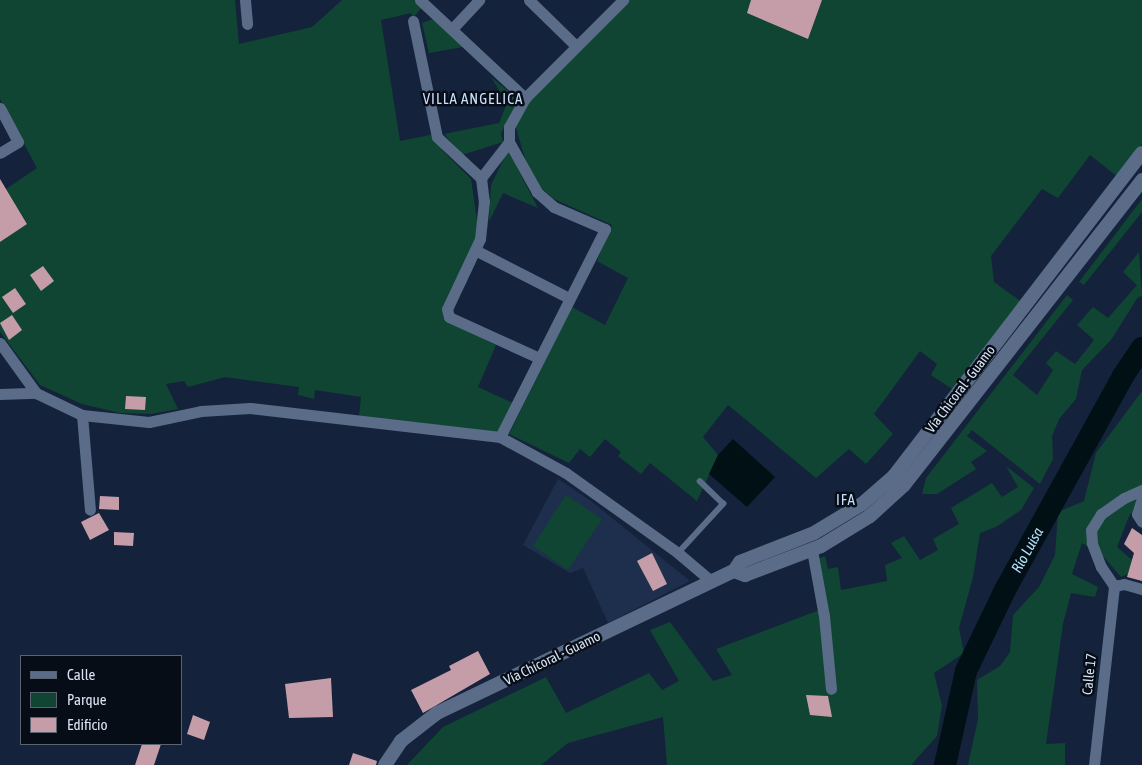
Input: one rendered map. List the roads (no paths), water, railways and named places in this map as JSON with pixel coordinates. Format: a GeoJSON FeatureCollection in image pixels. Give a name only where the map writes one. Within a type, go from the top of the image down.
{"type":"FeatureCollection","features":[{"type":"Feature","properties":{"kind":"street"},"geometry":{"type":"LineString","coordinates":[[245,0],[247,24]]}},
{"type":"Feature","properties":{"kind":"street"},"geometry":{"type":"LineString","coordinates":[[420,0],[525,98]]}},
{"type":"Feature","properties":{"kind":"street"},"geometry":{"type":"LineString","coordinates":[[452,30],[479,0]]}},
{"type":"Feature","properties":{"kind":"street"},"geometry":{"type":"LineString","coordinates":[[529,0],[576,46]]}},
{"type":"Feature","properties":{"kind":"street"},"geometry":{"type":"LineString","coordinates":[[500,438],[605,229],[554,207],[537,192],[509,142],[509,127],[525,98],[623,0]]}},
{"type":"Feature","properties":{"kind":"street"},"geometry":{"type":"LineString","coordinates":[[412,20],[437,137],[481,178],[484,201],[477,251],[447,309],[449,317],[539,358]]}},
{"type":"Feature","properties":{"kind":"street"},"geometry":{"type":"LineString","coordinates":[[0,108],[18,142],[0,153]]}},
{"type":"Feature","properties":{"kind":"street"},"geometry":{"type":"LineString","coordinates":[[481,178],[509,142]]}},
{"type":"Feature","properties":{"kind":"street","name":"Vía Chicoral - Guamo"},"geometry":{"type":"LineString","coordinates":[[734,571],[745,575],[816,548],[870,516],[904,484],[921,451],[973,372],[1142,153]]}},
{"type":"Feature","properties":{"kind":"street","name":"Vía Chicoral - Guamo"},"geometry":{"type":"LineString","coordinates":[[385,765],[401,741],[437,713],[734,571],[740,562],[814,533],[862,504],[921,451],[984,381],[1142,180]]}},
{"type":"Feature","properties":{"kind":"street"},"geometry":{"type":"LineString","coordinates":[[477,251],[569,298]]}},
{"type":"Feature","properties":{"kind":"street"},"geometry":{"type":"LineString","coordinates":[[1048,274],[1060,284]]}},
{"type":"Feature","properties":{"kind":"street"},"geometry":{"type":"LineString","coordinates":[[0,343],[36,393]]}},
{"type":"Feature","properties":{"kind":"street"},"geometry":{"type":"LineString","coordinates":[[973,372],[984,381]]}},
{"type":"Feature","properties":{"kind":"street"},"geometry":{"type":"LineString","coordinates":[[0,394],[36,393],[82,415],[150,422],[201,411],[250,408],[500,438],[566,473],[678,553],[711,581]]}},
{"type":"Feature","properties":{"kind":"street"},"geometry":{"type":"LineString","coordinates":[[82,415],[90,510]]}},
{"type":"Feature","properties":{"kind":"street"},"geometry":{"type":"LineString","coordinates":[[1142,490],[1124,498],[1101,514],[1091,530],[1092,543],[1101,567],[1114,586],[1124,584],[1142,589]]}},
{"type":"Feature","properties":{"kind":"street"},"geometry":{"type":"LineString","coordinates":[[1142,498],[1137,514],[1142,522]]}},
{"type":"Feature","properties":{"kind":"street"},"geometry":{"type":"LineString","coordinates":[[814,533],[831,689]]}},
{"type":"Feature","properties":{"kind":"street","name":"Calle 17"},"geometry":{"type":"LineString","coordinates":[[1094,765],[1114,586]]}},
{"type":"Feature","properties":{"kind":"lane"},"geometry":{"type":"LineString","coordinates":[[678,553],[723,504],[700,482]]}},
{"type":"Feature","properties":{"kind":"waterway","name":"Río Luisa"},"geometry":{"type":"LineString","coordinates":[[945,765],[966,671],[1005,590],[1123,376],[1142,348]]}},
{"type":"Feature","properties":{"kind":"district","name":"VILLA ANGELICA"},"geometry":{"type":"Point","coordinates":[473,99]}},
{"type":"Feature","properties":{"kind":"district","name":"IFA"},"geometry":{"type":"Point","coordinates":[846,500]}}]}
